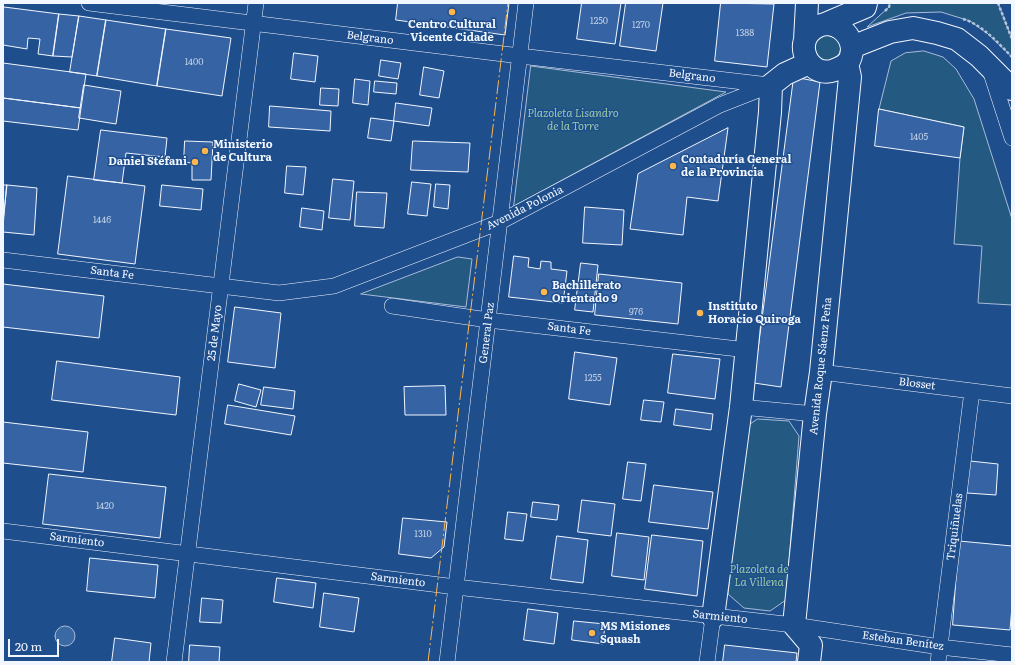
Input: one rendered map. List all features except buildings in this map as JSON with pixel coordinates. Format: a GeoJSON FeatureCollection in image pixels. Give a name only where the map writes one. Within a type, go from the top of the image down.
{"type":"FeatureCollection","features":[{"type":"Feature","properties":{"kind":"main road"},"geometry":{"type":"LineString","coordinates":[[807,3],[804,52],[809,64],[816,69],[832,71],[840,68],[850,55],[890,32],[913,28],[957,39],[989,65],[1012,89]]}},
{"type":"Feature","properties":{"kind":"main road"},"geometry":{"type":"LineString","coordinates":[[805,40],[812,29],[865,7],[866,3]]}},
{"type":"Feature","properties":{"kind":"main road","name":"Avenida Roque Sáenz Peña"},"geometry":{"type":"LineString","coordinates":[[794,625],[850,77],[848,35],[843,30],[832,24],[825,24]]}},
{"type":"Feature","properties":{"kind":"main road","name":"Avenida Polonia"},"geometry":{"type":"LineString","coordinates":[[772,85],[786,74],[809,64]]}},
{"type":"Feature","properties":{"kind":"main road"},"geometry":{"type":"LineString","coordinates":[[713,617],[741,407],[772,85]]}},
{"type":"Feature","properties":{"kind":"main road"},"geometry":{"type":"LineString","coordinates":[[794,625],[811,645],[809,662]]}},
{"type":"Feature","properties":{"kind":"street","name":"Belgrano"},"geometry":{"type":"LineString","coordinates":[[89,3],[253,24],[772,85]]}},
{"type":"Feature","properties":{"kind":"street","name":"25 de Mayo"},"geometry":{"type":"LineString","coordinates":[[174,662],[256,3]]}},
{"type":"Feature","properties":{"kind":"street","name":"General Paz"},"geometry":{"type":"LineString","coordinates":[[447,662],[526,3]]}},
{"type":"Feature","properties":{"kind":"street"},"geometry":{"type":"LineString","coordinates":[[989,65],[1012,138]]}},
{"type":"Feature","properties":{"kind":"street","name":"Avenida Polonia"},"geometry":{"type":"LineString","coordinates":[[221,286],[279,293],[334,286],[500,222],[720,105],[772,85]]}},
{"type":"Feature","properties":{"kind":"street","name":"Santa Fe"},"geometry":{"type":"LineString","coordinates":[[3,260],[221,286]]}},
{"type":"Feature","properties":{"kind":"street","name":"Santa Fe"},"geometry":{"type":"LineString","coordinates":[[392,306],[488,320],[747,350]]}},
{"type":"Feature","properties":{"kind":"street","name":"Blosset"},"geometry":{"type":"LineString","coordinates":[[821,372],[1012,396]]}},
{"type":"Feature","properties":{"kind":"street","name":"Triquiñuelas"},"geometry":{"type":"LineString","coordinates":[[938,662],[972,391]]}},
{"type":"Feature","properties":{"kind":"street"},"geometry":{"type":"LineString","coordinates":[[741,407],[815,414]]}},
{"type":"Feature","properties":{"kind":"street","name":"Sarmiento"},"geometry":{"type":"LineString","coordinates":[[3,531],[456,587],[794,625]]}},
{"type":"Feature","properties":{"kind":"street"},"geometry":{"type":"LineString","coordinates":[[707,662],[713,617]]}},
{"type":"Feature","properties":{"kind":"street","name":"Esteban Benítez"},"geometry":{"type":"LineString","coordinates":[[794,625],[940,647],[1012,656]]}},
{"type":"Feature","properties":{"kind":"path"},"geometry":{"type":"LineString","coordinates":[[998,3],[1012,39]]}},
{"type":"Feature","properties":{"kind":"green space"},"geometry":{"type":"Polygon","coordinates":[[[890,3],[998,3],[1012,39],[1012,57],[988,34],[970,21],[941,12],[906,13],[867,27],[889,7],[890,3]]]}},
{"type":"Feature","properties":{"kind":"green space"},"geometry":{"type":"Polygon","coordinates":[[[830,35],[838,39],[841,46],[840,52],[830,62],[817,59],[814,42],[820,36],[830,35]]]}},
{"type":"Feature","properties":{"kind":"green space"},"geometry":{"type":"Polygon","coordinates":[[[924,51],[943,57],[956,69],[974,99],[1012,219],[1012,305],[978,303],[982,246],[954,244],[960,158],[964,127],[879,109],[891,61],[905,53],[924,51]]]}},
{"type":"Feature","properties":{"kind":"green space","name":"Plazoleta Lisandro de la Torre"},"geometry":{"type":"Polygon","coordinates":[[[531,66],[726,92],[514,206],[531,66]]]}},
{"type":"Feature","properties":{"kind":"green space"},"geometry":{"type":"Polygon","coordinates":[[[458,257],[472,259],[466,307],[361,294],[458,257]]]}},
{"type":"Feature","properties":{"kind":"green space","name":"Plazoleta de La Villena"},"geometry":{"type":"Polygon","coordinates":[[[758,419],[789,421],[799,436],[786,600],[770,611],[744,608],[728,594],[746,427],[758,419]]]}},
{"type":"Feature","properties":{"kind":"shaded area"},"geometry":{"type":"Polygon","coordinates":[[[65,626],[72,629],[75,636],[72,643],[65,646],[58,643],[55,636],[58,629],[65,626]]]}},
{"type":"Feature","properties":{"kind":"power"},"geometry":{"type":"LineString","coordinates":[[428,662],[508,3]]}},
{"type":"Feature","properties":{"kind":"place","name":"Centro Cultural Vicente Cidade"},"geometry":{"type":"Point","coordinates":[452,12]}},
{"type":"Feature","properties":{"kind":"place","name":"Ministerio de Cultura"},"geometry":{"type":"Point","coordinates":[205,151]}},
{"type":"Feature","properties":{"kind":"place","name":"Daniel Stéfani"},"geometry":{"type":"Point","coordinates":[195,162]}},
{"type":"Feature","properties":{"kind":"place","name":"Contaduría General de la Provincia"},"geometry":{"type":"Point","coordinates":[673,166]}},
{"type":"Feature","properties":{"kind":"place","name":"Bachillerato Orientado 9"},"geometry":{"type":"Point","coordinates":[544,292]}},
{"type":"Feature","properties":{"kind":"place","name":"Instituto Horacio Quiroga"},"geometry":{"type":"Point","coordinates":[700,313]}},
{"type":"Feature","properties":{"kind":"place","name":"MS Misiones Squash"},"geometry":{"type":"Point","coordinates":[592,633]}}]}
